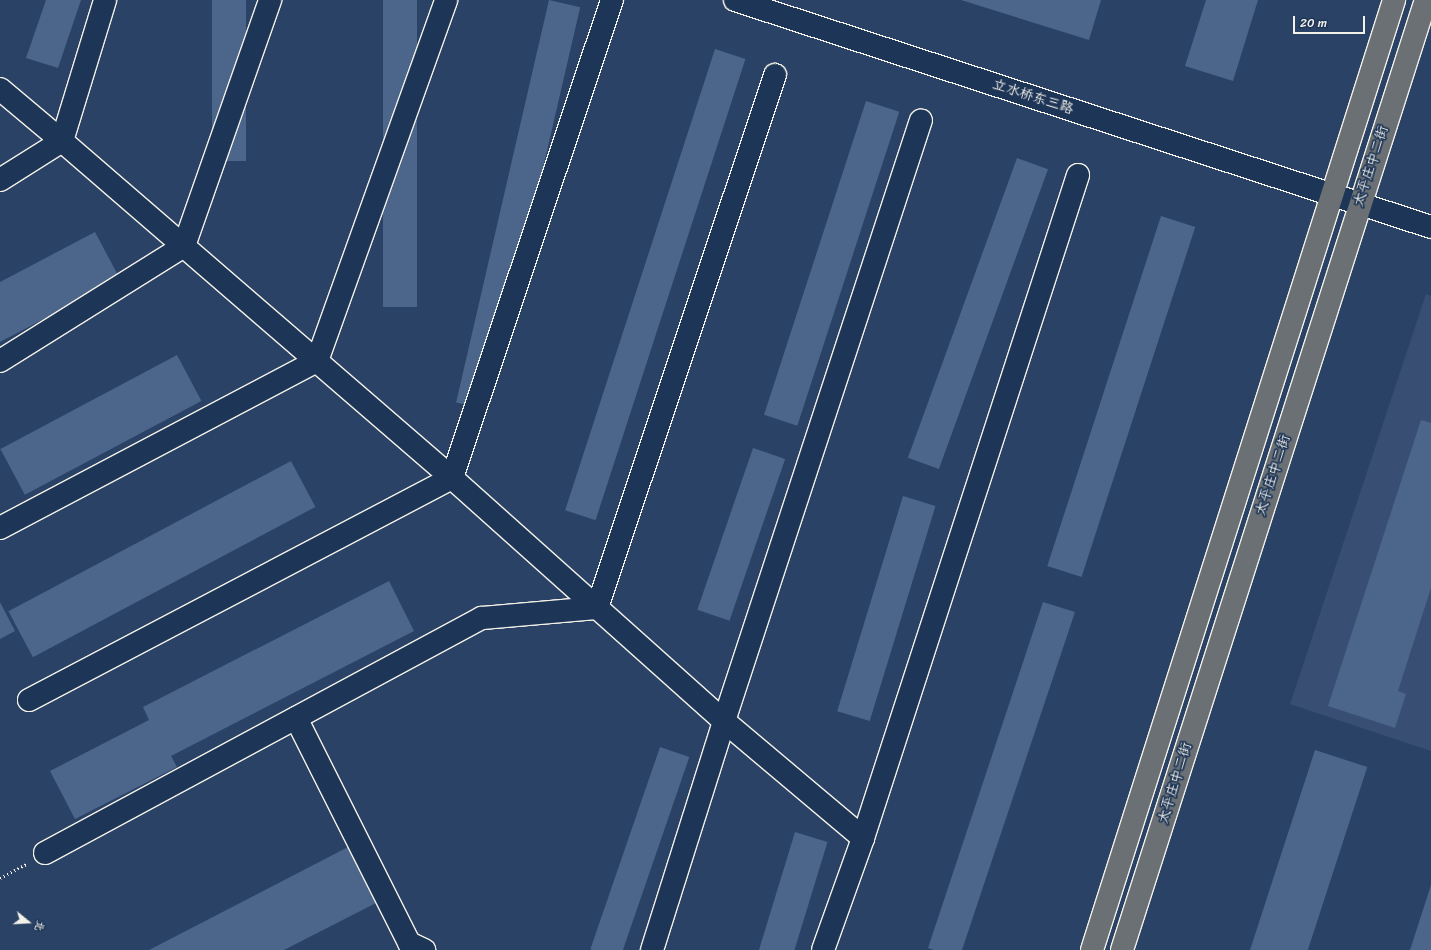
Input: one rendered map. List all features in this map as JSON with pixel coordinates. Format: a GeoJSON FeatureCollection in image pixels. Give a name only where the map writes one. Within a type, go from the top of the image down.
{"type":"FeatureCollection","features":[{"type":"Feature","properties":{"kind":"main road","name":"太平庄中二街"},"geometry":{"type":"LineString","coordinates":[[1092,950],[1330,195],[1394,0]]}},
{"type":"Feature","properties":{"kind":"main road","name":"太平庄中二街"},"geometry":{"type":"LineString","coordinates":[[1122,950],[1358,204],[1426,0]]}},
{"type":"Feature","properties":{"kind":"street"},"geometry":{"type":"LineString","coordinates":[[0,180],[62,141],[105,0]]}},
{"type":"Feature","properties":{"kind":"street"},"geometry":{"type":"LineString","coordinates":[[0,361],[184,246],[270,0]]}},
{"type":"Feature","properties":{"kind":"street"},"geometry":{"type":"LineString","coordinates":[[0,528],[317,361],[446,0]]}},
{"type":"Feature","properties":{"kind":"street"},"geometry":{"type":"LineString","coordinates":[[29,700],[452,478],[612,0]]}},
{"type":"Feature","properties":{"kind":"street","name":"立水桥东三路"},"geometry":{"type":"LineString","coordinates":[[735,0],[1431,227]]}},
{"type":"Feature","properties":{"kind":"street"},"geometry":{"type":"LineString","coordinates":[[597,608],[775,75]]}},
{"type":"Feature","properties":{"kind":"street"},"geometry":{"type":"LineString","coordinates":[[0,89],[452,478],[724,721],[863,838]]}},
{"type":"Feature","properties":{"kind":"street"},"geometry":{"type":"LineString","coordinates":[[652,950],[724,721],[921,120]]}},
{"type":"Feature","properties":{"kind":"street"},"geometry":{"type":"LineString","coordinates":[[823,950],[863,838],[1078,175]]}},
{"type":"Feature","properties":{"kind":"street"},"geometry":{"type":"LineString","coordinates":[[46,854],[482,618],[597,608]]}},
{"type":"Feature","properties":{"kind":"street"},"geometry":{"type":"LineString","coordinates":[[296,718],[409,944],[424,950]]}},
{"type":"Feature","properties":{"kind":"path"},"geometry":{"type":"LineString","coordinates":[[0,878],[46,854]]}},
{"type":"Feature","properties":{"kind":"shaded area"},"geometry":{"type":"Polygon","coordinates":[[[1426,294],[1431,296],[1431,751],[1290,704],[1426,294]]]}},
{"type":"Feature","properties":{"kind":"building"},"geometry":{"type":"Polygon","coordinates":[[[46,0],[81,0],[58,68],[26,58],[46,0]]]}},
{"type":"Feature","properties":{"kind":"building"},"geometry":{"type":"Polygon","coordinates":[[[212,0],[246,0],[246,161],[212,161],[212,0]]]}},
{"type":"Feature","properties":{"kind":"building"},"geometry":{"type":"Polygon","coordinates":[[[383,0],[417,0],[417,307],[383,307],[383,0]]]}},
{"type":"Feature","properties":{"kind":"building"},"geometry":{"type":"Polygon","coordinates":[[[549,0],[580,7],[487,410],[456,402],[549,0]]]}},
{"type":"Feature","properties":{"kind":"building"},"geometry":{"type":"Polygon","coordinates":[[[961,0],[1101,0],[1089,40],[961,0]]]}},
{"type":"Feature","properties":{"kind":"building"},"geometry":{"type":"Polygon","coordinates":[[[1206,0],[1258,0],[1233,81],[1185,66],[1206,0]]]}},
{"type":"Feature","properties":{"kind":"building"},"geometry":{"type":"Polygon","coordinates":[[[715,49],[745,59],[596,520],[565,510],[715,49]]]}},
{"type":"Feature","properties":{"kind":"building"},"geometry":{"type":"Polygon","coordinates":[[[866,101],[899,112],[797,426],[764,415],[866,101]]]}},
{"type":"Feature","properties":{"kind":"building"},"geometry":{"type":"Polygon","coordinates":[[[1017,158],[1048,169],[939,469],[908,458],[1017,158]]]}},
{"type":"Feature","properties":{"kind":"building"},"geometry":{"type":"Polygon","coordinates":[[[1161,216],[1195,227],[1082,577],[1047,566],[1161,216]]]}},
{"type":"Feature","properties":{"kind":"building"},"geometry":{"type":"Polygon","coordinates":[[[95,232],[120,279],[0,342],[0,282],[95,232]]]}},
{"type":"Feature","properties":{"kind":"building"},"geometry":{"type":"Polygon","coordinates":[[[177,355],[201,401],[25,495],[0,449],[177,355]]]}},
{"type":"Feature","properties":{"kind":"building"},"geometry":{"type":"Polygon","coordinates":[[[1421,420],[1431,423],[1431,588],[1398,691],[1406,694],[1395,728],[1328,706],[1421,420]]]}},
{"type":"Feature","properties":{"kind":"building"},"geometry":{"type":"Polygon","coordinates":[[[753,448],[785,459],[729,621],[697,610],[753,448]]]}},
{"type":"Feature","properties":{"kind":"building"},"geometry":{"type":"Polygon","coordinates":[[[291,461],[315,507],[33,657],[8,611],[291,461]]]}},
{"type":"Feature","properties":{"kind":"building"},"geometry":{"type":"Polygon","coordinates":[[[903,496],[936,506],[870,721],[837,711],[903,496]]]}},
{"type":"Feature","properties":{"kind":"building"},"geometry":{"type":"Polygon","coordinates":[[[389,581],[414,631],[171,756],[177,767],[75,819],[50,771],[149,720],[143,707],[389,581]]]}},
{"type":"Feature","properties":{"kind":"building"},"geometry":{"type":"Polygon","coordinates":[[[0,602],[15,631],[0,639],[0,602]]]}},
{"type":"Feature","properties":{"kind":"building"},"geometry":{"type":"Polygon","coordinates":[[[1043,602],[1075,612],[962,950],[934,950],[928,948],[1043,602]]]}},
{"type":"Feature","properties":{"kind":"building"},"geometry":{"type":"Polygon","coordinates":[[[660,747],[689,757],[623,950],[590,949],[660,747]]]}},
{"type":"Feature","properties":{"kind":"building"},"geometry":{"type":"Polygon","coordinates":[[[1315,750],[1367,767],[1308,950],[1250,950],[1315,750]]]}},
{"type":"Feature","properties":{"kind":"building"},"geometry":{"type":"Polygon","coordinates":[[[795,832],[828,842],[794,950],[759,950],[795,832]]]}},
{"type":"Feature","properties":{"kind":"building"},"geometry":{"type":"Polygon","coordinates":[[[350,846],[378,902],[284,950],[149,950],[350,846]]]}},
{"type":"Feature","properties":{"kind":"building"},"geometry":{"type":"Polygon","coordinates":[[[1431,885],[1431,950],[1410,950],[1431,885]]]}}]}
